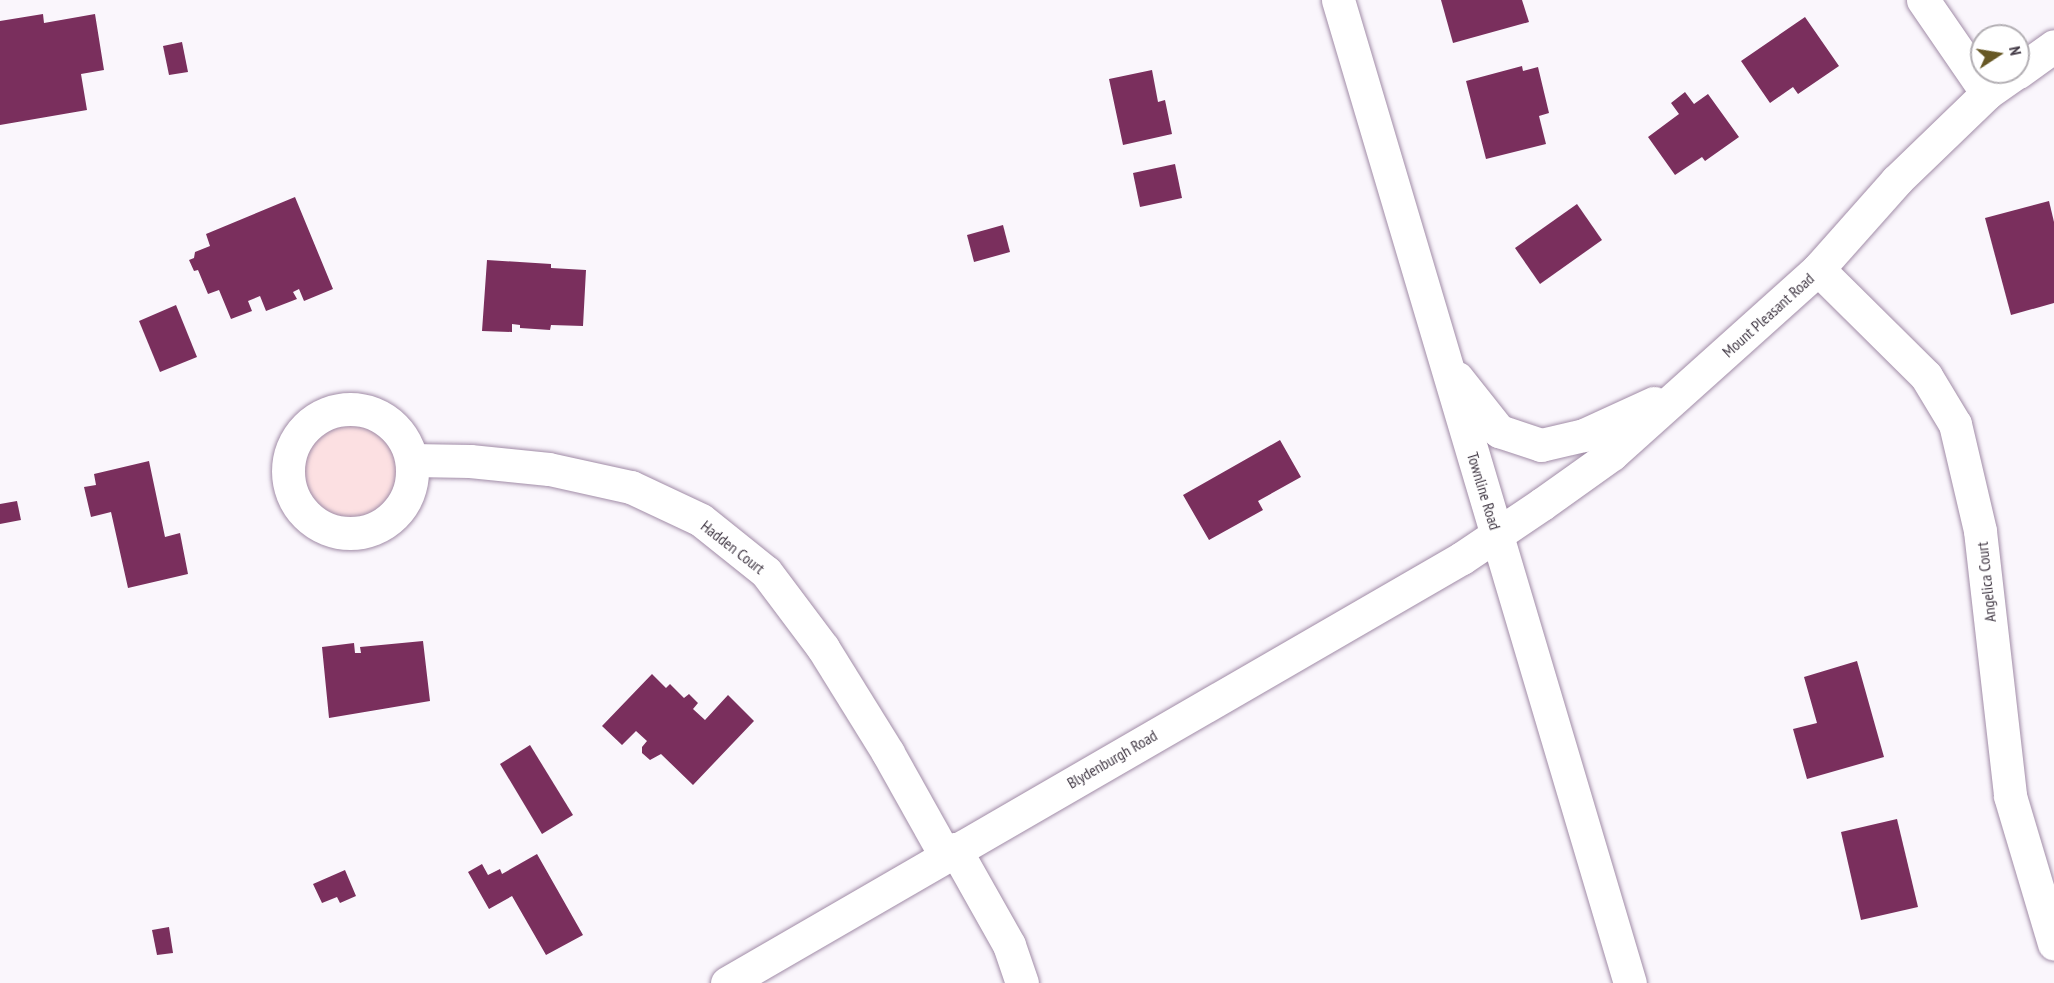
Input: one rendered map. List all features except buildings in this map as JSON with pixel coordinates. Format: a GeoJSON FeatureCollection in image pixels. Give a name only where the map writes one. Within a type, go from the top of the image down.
{"type":"FeatureCollection","features":[{"type":"Feature","properties":{"kind":"street","name":"Townline Road"},"geometry":{"type":"LineString","coordinates":[[1338,0],[1630,983]]}},
{"type":"Feature","properties":{"kind":"street"},"geometry":{"type":"LineString","coordinates":[[1923,0],[1987,93]]}},
{"type":"Feature","properties":{"kind":"street","name":"Mount Pleasant Road"},"geometry":{"type":"LineString","coordinates":[[2030,63],[2054,46]]}},
{"type":"Feature","properties":{"kind":"street","name":"Mount Pleasant Road"},"geometry":{"type":"LineString","coordinates":[[1498,535],[1612,454],[1686,388],[1818,269],[1896,181],[1987,93],[2000,84]]}},
{"type":"Feature","properties":{"kind":"street","name":"Angelica Court"},"geometry":{"type":"LineString","coordinates":[[1818,269],[1926,376],[1955,424],[1980,531],[2010,796],[2054,944]]}},
{"type":"Feature","properties":{"kind":"street"},"geometry":{"type":"LineString","coordinates":[[1446,363],[1499,432],[1541,445],[1584,435],[1686,388]]}},
{"type":"Feature","properties":{"kind":"street","name":"Hadden Court"},"geometry":{"type":"LineString","coordinates":[[412,460],[471,461],[549,469],[631,487],[700,520],[766,572],[823,648],[1009,945],[1022,983]]}},
{"type":"Feature","properties":{"kind":"street","name":"Blydenburgh Road"},"geometry":{"type":"LineString","coordinates":[[727,983],[1498,535]]}},
{"type":"Feature","properties":{"kind":"shaded area"},"geometry":{"type":"Polygon","coordinates":[[[351,418],[371,422],[388,434],[400,451],[404,471],[400,491],[388,508],[371,520],[351,524],[331,520],[314,508],[302,491],[298,471],[302,451],[314,434],[331,422],[351,418]]]}}]}
